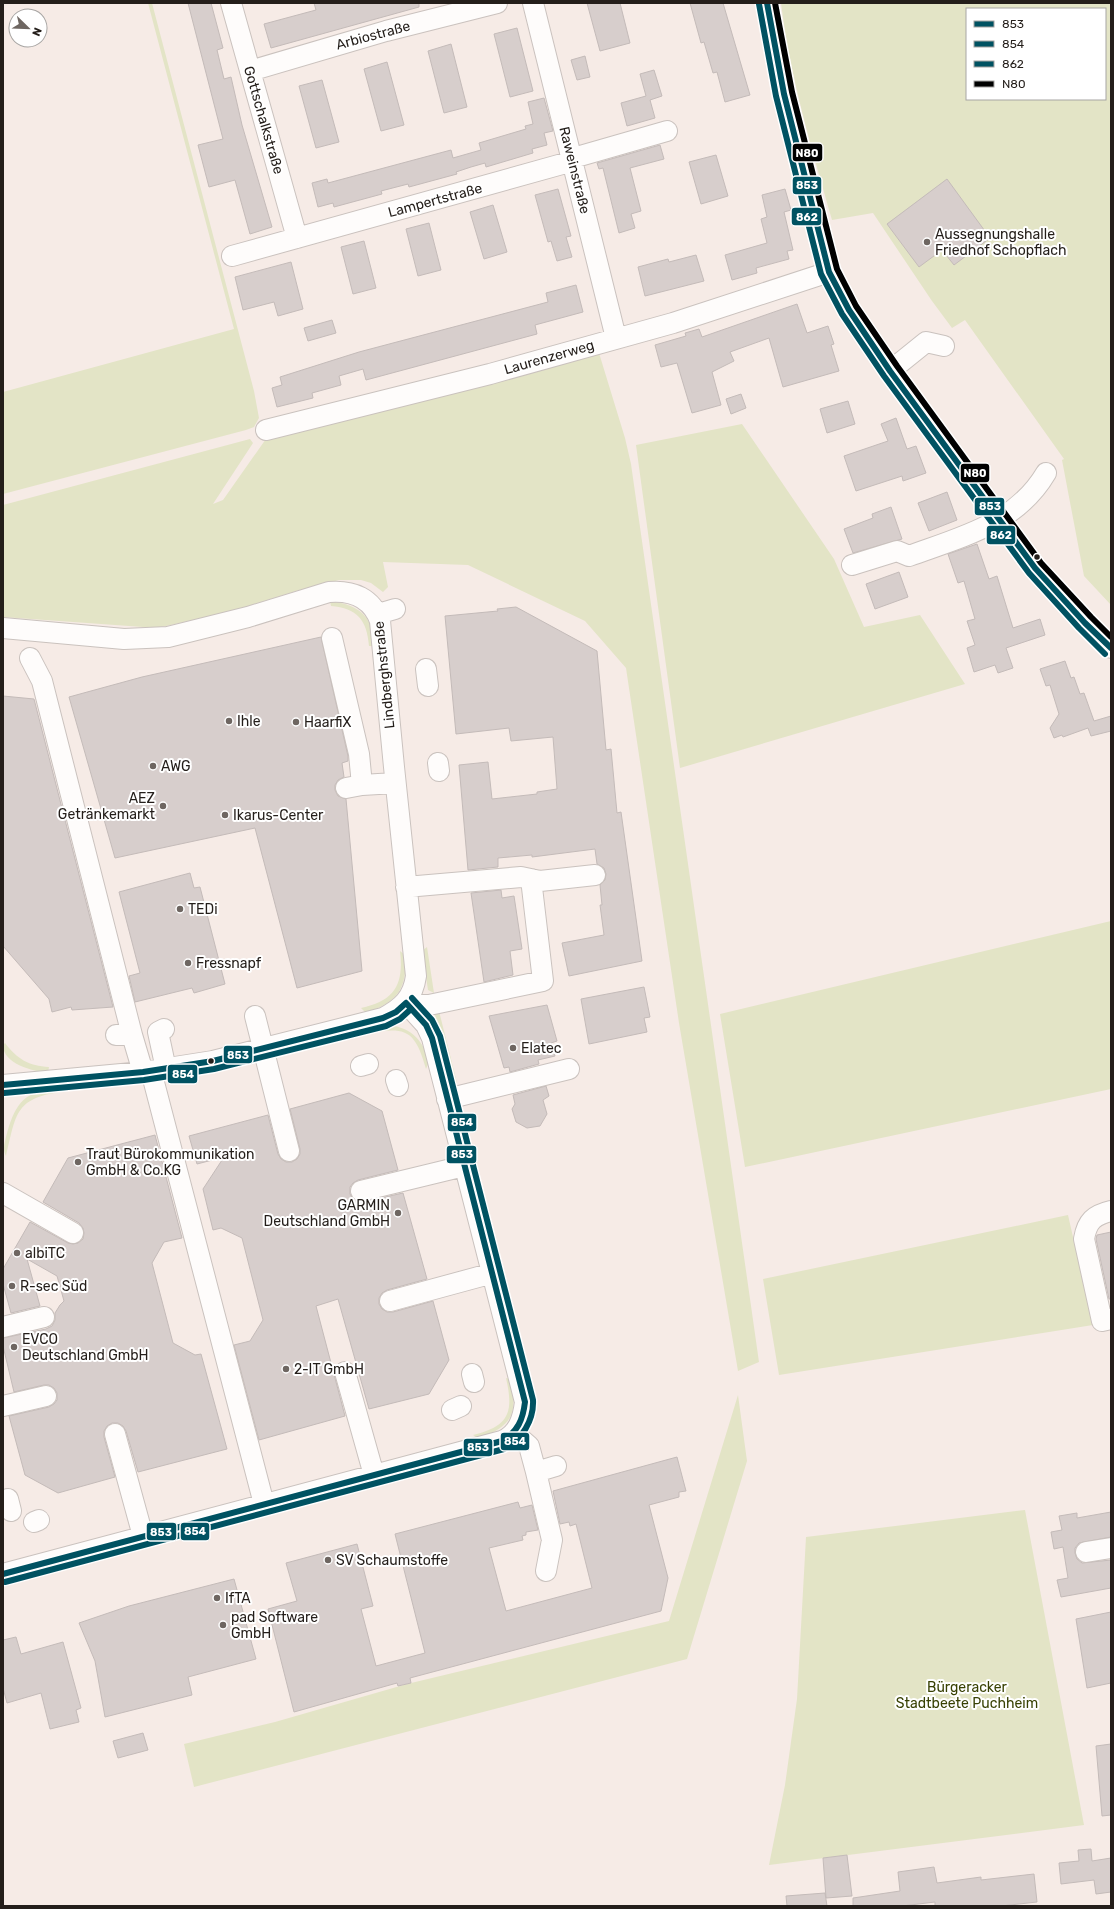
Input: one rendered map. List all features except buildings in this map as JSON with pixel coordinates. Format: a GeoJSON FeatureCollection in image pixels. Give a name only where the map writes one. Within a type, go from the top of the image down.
{"type":"FeatureCollection","features":[{"type":"Feature","properties":{"kind":"street","name":"Gottschalkstraße"},"geometry":{"type":"LineString","coordinates":[[231,3],[273,147],[297,238]]}},
{"type":"Feature","properties":{"kind":"street","name":"Arbiostraße"},"geometry":{"type":"LineString","coordinates":[[250,71],[386,31],[497,3]]}},
{"type":"Feature","properties":{"kind":"street","name":"Raweinstraße"},"geometry":{"type":"LineString","coordinates":[[534,3],[616,338]]}},
{"type":"Feature","properties":{"kind":"street"},"geometry":{"type":"LineString","coordinates":[[767,3],[784,94],[829,272],[849,310],[890,371],[1035,568],[1085,623],[1111,648]]}},
{"type":"Feature","properties":{"kind":"street","name":"Lampertstraße"},"geometry":{"type":"LineString","coordinates":[[232,256],[573,160],[668,131]]}},
{"type":"Feature","properties":{"kind":"street","name":"Laurenzerweg"},"geometry":{"type":"LineString","coordinates":[[266,430],[490,374],[673,323],[829,272]]}},
{"type":"Feature","properties":{"kind":"street"},"geometry":{"type":"LineString","coordinates":[[890,371],[926,342],[944,346]]}},
{"type":"Feature","properties":{"kind":"street"},"geometry":{"type":"LineString","coordinates":[[931,539],[996,517],[1024,502],[1039,485],[1046,473]]}},
{"type":"Feature","properties":{"kind":"street"},"geometry":{"type":"LineString","coordinates":[[852,565],[897,551],[909,556],[986,528],[996,517]]}},
{"type":"Feature","properties":{"kind":"street","name":"Lindberghstraße"},"geometry":{"type":"LineString","coordinates":[[3,628],[124,639],[168,637],[248,617],[329,592],[340,591],[353,593],[364,598],[372,605],[386,611],[380,621],[395,783],[416,976],[411,995],[406,1003]]}},
{"type":"Feature","properties":{"kind":"street"},"geometry":{"type":"LineString","coordinates":[[33,630],[26,666],[42,680],[124,1035],[153,1071]]}},
{"type":"Feature","properties":{"kind":"street"},"geometry":{"type":"LineString","coordinates":[[332,638],[360,754],[354,787],[395,783]]}},
{"type":"Feature","properties":{"kind":"street"},"geometry":{"type":"LineString","coordinates":[[406,887],[449,882],[521,877],[540,881],[595,876]]}},
{"type":"Feature","properties":{"kind":"street"},"geometry":{"type":"LineString","coordinates":[[3,1085],[153,1071],[213,1061],[383,1018],[396,1012],[406,1003],[429,1005],[543,981],[531,879]]}},
{"type":"Feature","properties":{"kind":"street"},"geometry":{"type":"LineString","coordinates":[[3,1574],[502,1441],[517,1428],[525,1402],[432,1038],[426,1025],[406,1003]]}},
{"type":"Feature","properties":{"kind":"street"},"geometry":{"type":"LineString","coordinates":[[255,1016],[262,1049],[289,1151]]}},
{"type":"Feature","properties":{"kind":"street"},"geometry":{"type":"LineString","coordinates":[[164,1028],[158,1032],[153,1071],[264,1504]]}},
{"type":"Feature","properties":{"kind":"street"},"geometry":{"type":"LineString","coordinates":[[447,1099],[487,1082],[569,1069]]}},
{"type":"Feature","properties":{"kind":"street"},"geometry":{"type":"LineString","coordinates":[[361,1191],[464,1166]]}},
{"type":"Feature","properties":{"kind":"street"},"geometry":{"type":"LineString","coordinates":[[3,1193],[73,1232]]}},
{"type":"Feature","properties":{"kind":"street"},"geometry":{"type":"LineString","coordinates":[[1107,1320],[1084,1239],[1086,1229],[1091,1220],[1098,1215],[1111,1211]]}},
{"type":"Feature","properties":{"kind":"street"},"geometry":{"type":"LineString","coordinates":[[390,1301],[493,1273]]}},
{"type":"Feature","properties":{"kind":"street"},"geometry":{"type":"LineString","coordinates":[[3,1327],[44,1317]]}},
{"type":"Feature","properties":{"kind":"street"},"geometry":{"type":"LineString","coordinates":[[345,1372],[358,1436],[374,1475]]}},
{"type":"Feature","properties":{"kind":"street"},"geometry":{"type":"LineString","coordinates":[[3,1406],[46,1396]]}},
{"type":"Feature","properties":{"kind":"street"},"geometry":{"type":"LineString","coordinates":[[517,1428],[529,1446],[552,1540],[546,1571]]}},
{"type":"Feature","properties":{"kind":"street"},"geometry":{"type":"LineString","coordinates":[[115,1434],[143,1536]]}},
{"type":"Feature","properties":{"kind":"street"},"geometry":{"type":"LineString","coordinates":[[536,1472],[556,1466]]}},
{"type":"Feature","properties":{"kind":"street"},"geometry":{"type":"LineString","coordinates":[[1086,1552],[1111,1548]]}},
{"type":"Feature","properties":{"kind":"green space"},"geometry":{"type":"Polygon","coordinates":[[[148,3],[152,3],[254,391],[259,418],[254,427],[246,430],[3,494],[3,392],[234,329],[148,3]]]}},
{"type":"Feature","properties":{"kind":"green space"},"geometry":{"type":"Polygon","coordinates":[[[781,3],[1111,3],[1111,605],[1084,576],[1062,460],[1064,459],[965,320],[952,328],[873,213],[832,220],[802,113],[790,58],[781,3]]]}},
{"type":"Feature","properties":{"kind":"green space"},"geometry":{"type":"Polygon","coordinates":[[[599,353],[625,438],[631,464],[759,1362],[738,1371],[679,1023],[626,668],[585,621],[468,565],[383,562],[388,587],[383,592],[371,583],[361,580],[339,580],[296,591],[233,611],[157,628],[3,617],[3,505],[250,439],[253,443],[213,504],[223,500],[268,436],[599,353]]]}},
{"type":"Feature","properties":{"kind":"green space"},"geometry":{"type":"Polygon","coordinates":[[[742,424],[834,559],[864,627],[920,615],[965,684],[680,768],[636,445],[742,424]]]}},
{"type":"Feature","properties":{"kind":"green space"},"geometry":{"type":"Polygon","coordinates":[[[330,601],[353,607],[367,618],[371,626],[374,646],[369,646],[366,629],[359,617],[348,609],[331,606],[330,601]]]}},
{"type":"Feature","properties":{"kind":"green space"},"geometry":{"type":"Polygon","coordinates":[[[1111,921],[1111,1089],[745,1167],[720,1014],[1111,921]]]}},
{"type":"Feature","properties":{"kind":"green space"},"geometry":{"type":"Polygon","coordinates":[[[427,947],[434,993],[428,990],[422,951],[427,947]]]}},
{"type":"Feature","properties":{"kind":"green space"},"geometry":{"type":"Polygon","coordinates":[[[400,951],[406,956],[406,967],[402,985],[393,998],[386,1004],[366,1013],[361,1008],[382,1001],[395,989],[400,973],[400,951]]]}},
{"type":"Feature","properties":{"kind":"green space"},"geometry":{"type":"Polygon","coordinates":[[[439,1011],[457,1083],[451,1081],[435,1015],[439,1011]]]}},
{"type":"Feature","properties":{"kind":"green space"},"geometry":{"type":"Polygon","coordinates":[[[389,1025],[410,1032],[420,1041],[427,1054],[429,1062],[426,1069],[418,1046],[407,1034],[400,1031],[391,1031],[366,1034],[371,1027],[389,1025]]]}},
{"type":"Feature","properties":{"kind":"green space"},"geometry":{"type":"Polygon","coordinates":[[[5,1043],[24,1061],[35,1065],[49,1067],[48,1073],[27,1068],[13,1062],[4,1052],[3,1045],[5,1043]]]}},
{"type":"Feature","properties":{"kind":"green space"},"geometry":{"type":"Polygon","coordinates":[[[58,1088],[61,1092],[34,1099],[26,1104],[20,1111],[15,1120],[6,1156],[4,1148],[5,1139],[10,1122],[18,1106],[30,1095],[37,1092],[58,1088]]]}},
{"type":"Feature","properties":{"kind":"green space"},"geometry":{"type":"Polygon","coordinates":[[[1068,1215],[1093,1325],[779,1375],[763,1279],[1068,1215]]]}},
{"type":"Feature","properties":{"kind":"green space"},"geometry":{"type":"Polygon","coordinates":[[[506,1378],[512,1380],[514,1402],[510,1418],[499,1429],[479,1439],[473,1435],[494,1427],[506,1416],[509,1409],[509,1400],[506,1378]]]}},
{"type":"Feature","properties":{"kind":"green space"},"geometry":{"type":"Polygon","coordinates":[[[738,1395],[747,1461],[687,1659],[194,1787],[184,1744],[275,1722],[407,1684],[669,1621],[738,1395]]]}},
{"type":"Feature","properties":{"kind":"green space","name":"Bürgeracker Stadtbeete Puchheim"},"geometry":{"type":"Polygon","coordinates":[[[1025,1510],[1084,1825],[769,1865],[785,1785],[797,1699],[806,1537],[1025,1510]]]}},
{"type":"Feature","properties":{"kind":"transit line","name":"853"},"geometry":{"type":"LineString","coordinates":[[767,3],[784,94],[829,272],[849,310],[890,371],[1035,568],[1085,623],[1111,648]]}},
{"type":"Feature","properties":{"kind":"transit line","name":"N80"},"geometry":{"type":"LineString","coordinates":[[775,3],[792,92],[837,269],[856,306],[897,366],[1041,563],[1111,637]]}},
{"type":"Feature","properties":{"kind":"transit line","name":"862"},"geometry":{"type":"LineString","coordinates":[[759,4],[776,96],[821,274],[842,314],[884,376],[1029,573],[1105,654]]}},
{"type":"Feature","properties":{"kind":"transit line","name":"854"},"geometry":{"type":"LineString","coordinates":[[5,1582],[504,1449],[516,1440],[526,1429],[533,1407],[533,1400],[440,1036],[432,1020],[412,998]]}},
{"type":"Feature","properties":{"kind":"transit line","name":"853"},"geometry":{"type":"LineString","coordinates":[[3,1085],[143,1072],[213,1061],[383,1018],[396,1012],[406,1003]]}},
{"type":"Feature","properties":{"kind":"transit line","name":"853"},"geometry":{"type":"LineString","coordinates":[[3,1574],[502,1441],[516,1429],[523,1414],[525,1402],[432,1038],[426,1025],[406,1003]]}},
{"type":"Feature","properties":{"kind":"transit line","name":"854"},"geometry":{"type":"LineString","coordinates":[[4,1093],[144,1080],[214,1069],[386,1026],[400,1019],[411,1009]]}},
{"type":"Feature","properties":{"kind":"place","name":"Aussegnungshalle Friedhof Schopflach"},"geometry":{"type":"Point","coordinates":[927,242]}},
{"type":"Feature","properties":{"kind":"place","name":"Ihle"},"geometry":{"type":"Point","coordinates":[229,721]}},
{"type":"Feature","properties":{"kind":"place","name":"HaarfiX"},"geometry":{"type":"Point","coordinates":[296,722]}},
{"type":"Feature","properties":{"kind":"place","name":"AWG"},"geometry":{"type":"Point","coordinates":[153,766]}},
{"type":"Feature","properties":{"kind":"place","name":"AEZ Getränkemarkt"},"geometry":{"type":"Point","coordinates":[163,806]}},
{"type":"Feature","properties":{"kind":"place","name":"Ikarus-Center"},"geometry":{"type":"Point","coordinates":[225,815]}},
{"type":"Feature","properties":{"kind":"place","name":"TEDi"},"geometry":{"type":"Point","coordinates":[180,909]}},
{"type":"Feature","properties":{"kind":"place","name":"Fressnapf"},"geometry":{"type":"Point","coordinates":[188,963]}},
{"type":"Feature","properties":{"kind":"place","name":"Elatec"},"geometry":{"type":"Point","coordinates":[513,1048]}},
{"type":"Feature","properties":{"kind":"place","name":"Traut Bürokommunikation GmbH & Co.KG"},"geometry":{"type":"Point","coordinates":[78,1162]}},
{"type":"Feature","properties":{"kind":"place","name":"GARMIN Deutschland GmbH"},"geometry":{"type":"Point","coordinates":[398,1213]}},
{"type":"Feature","properties":{"kind":"place","name":"albiTC"},"geometry":{"type":"Point","coordinates":[17,1253]}},
{"type":"Feature","properties":{"kind":"place","name":"R-sec Süd"},"geometry":{"type":"Point","coordinates":[12,1286]}},
{"type":"Feature","properties":{"kind":"place","name":"EVCO Deutschland GmbH"},"geometry":{"type":"Point","coordinates":[14,1347]}},
{"type":"Feature","properties":{"kind":"place","name":"2-IT GmbH"},"geometry":{"type":"Point","coordinates":[286,1369]}},
{"type":"Feature","properties":{"kind":"place","name":"SV Schaumstoffe"},"geometry":{"type":"Point","coordinates":[328,1560]}},
{"type":"Feature","properties":{"kind":"place","name":"IfTA"},"geometry":{"type":"Point","coordinates":[217,1598]}},
{"type":"Feature","properties":{"kind":"place","name":"pad Software GmbH"},"geometry":{"type":"Point","coordinates":[223,1625]}}]}
